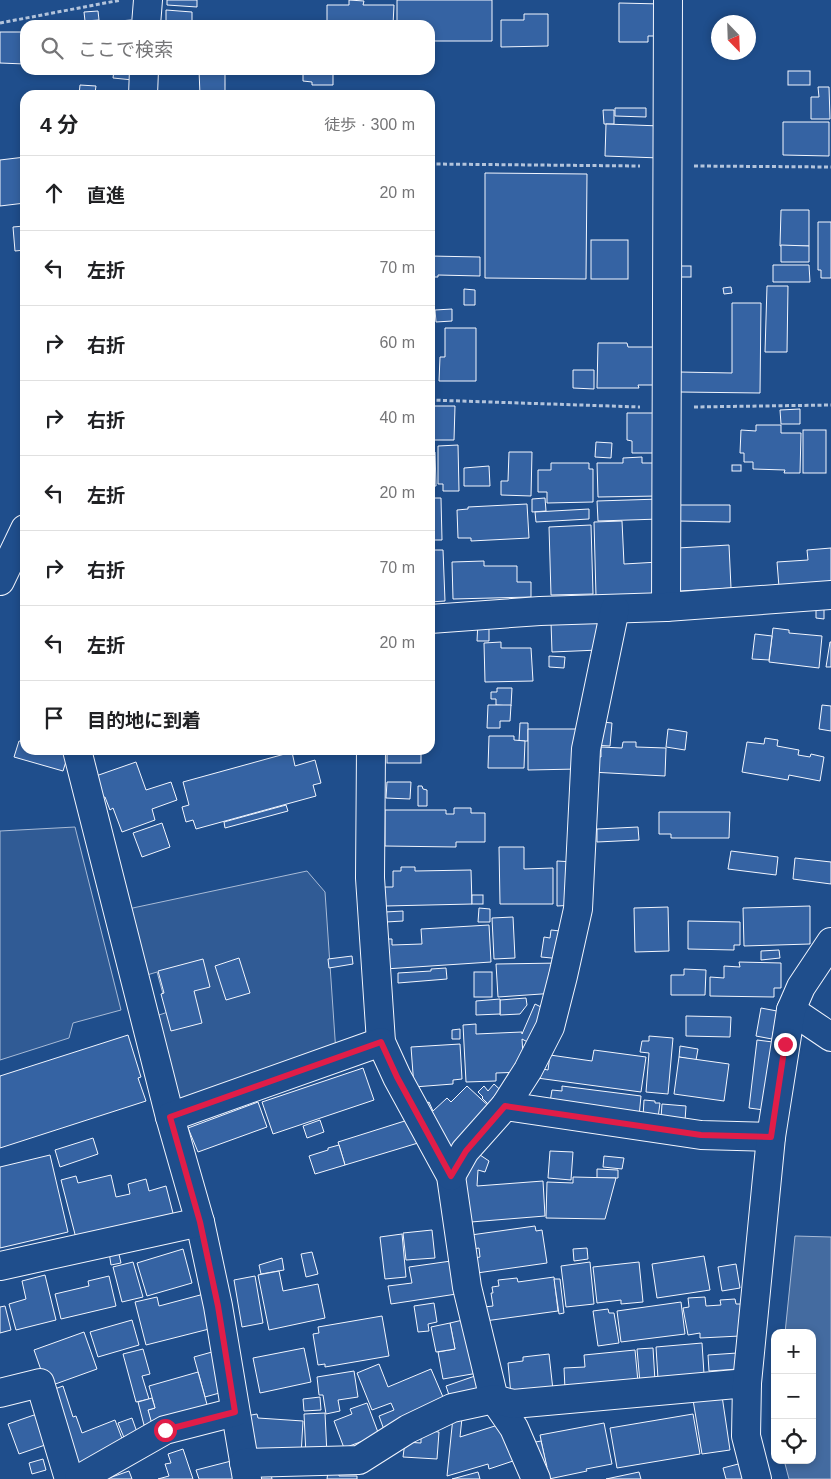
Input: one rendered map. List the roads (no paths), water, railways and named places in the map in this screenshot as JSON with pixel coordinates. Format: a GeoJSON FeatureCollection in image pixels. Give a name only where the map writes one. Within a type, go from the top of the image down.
{"type":"FeatureCollection","features":[{"type":"Feature","properties":{"kind":"street"},"geometry":{"type":"LineString","coordinates":[[146,20],[148,0]]}},
{"type":"Feature","properties":{"kind":"street"},"geometry":{"type":"LineString","coordinates":[[666,606],[668,0]]}},
{"type":"Feature","properties":{"kind":"street"},"geometry":{"type":"LineString","coordinates":[[143,90],[144,75]]}},
{"type":"Feature","properties":{"kind":"street"},"geometry":{"type":"LineString","coordinates":[[2,568],[20,537]]}},
{"type":"Feature","properties":{"kind":"street"},"geometry":{"type":"LineString","coordinates":[[435,619],[831,595]]}},
{"type":"Feature","properties":{"kind":"street"},"geometry":{"type":"LineString","coordinates":[[451,1176],[466,1151],[505,1106],[528,1070],[550,1027],[578,909],[586,748],[615,609]]}},
{"type":"Feature","properties":{"kind":"street"},"geometry":{"type":"LineString","coordinates":[[77,755],[170,1117],[200,1222],[218,1306],[246,1471],[359,1460],[408,1429],[452,1408],[494,1398],[513,1404],[747,1383]]}},
{"type":"Feature","properties":{"kind":"street"},"geometry":{"type":"LineString","coordinates":[[371,755],[370,878],[381,1042],[397,1077],[451,1176],[467,1287],[494,1398],[514,1428],[536,1479]]}},
{"type":"Feature","properties":{"kind":"street"},"geometry":{"type":"LineString","coordinates":[[757,1479],[746,1436],[747,1383],[771,1137],[791,1010],[801,987],[831,942]]}},
{"type":"Feature","properties":{"kind":"street"},"geometry":{"type":"LineString","coordinates":[[791,1010],[831,1037]]}},
{"type":"Feature","properties":{"kind":"street"},"geometry":{"type":"LineString","coordinates":[[170,1117],[381,1042]]}},
{"type":"Feature","properties":{"kind":"street"},"geometry":{"type":"LineString","coordinates":[[505,1106],[701,1135],[771,1137]]}},
{"type":"Feature","properties":{"kind":"street"},"geometry":{"type":"LineString","coordinates":[[0,1266],[200,1222]]}},
{"type":"Feature","properties":{"kind":"street"},"geometry":{"type":"LineString","coordinates":[[0,1393],[40,1383],[69,1479]]}},
{"type":"Feature","properties":{"kind":"street"},"geometry":{"type":"LineString","coordinates":[[79,1479],[165,1430],[235,1412]]}}]}
